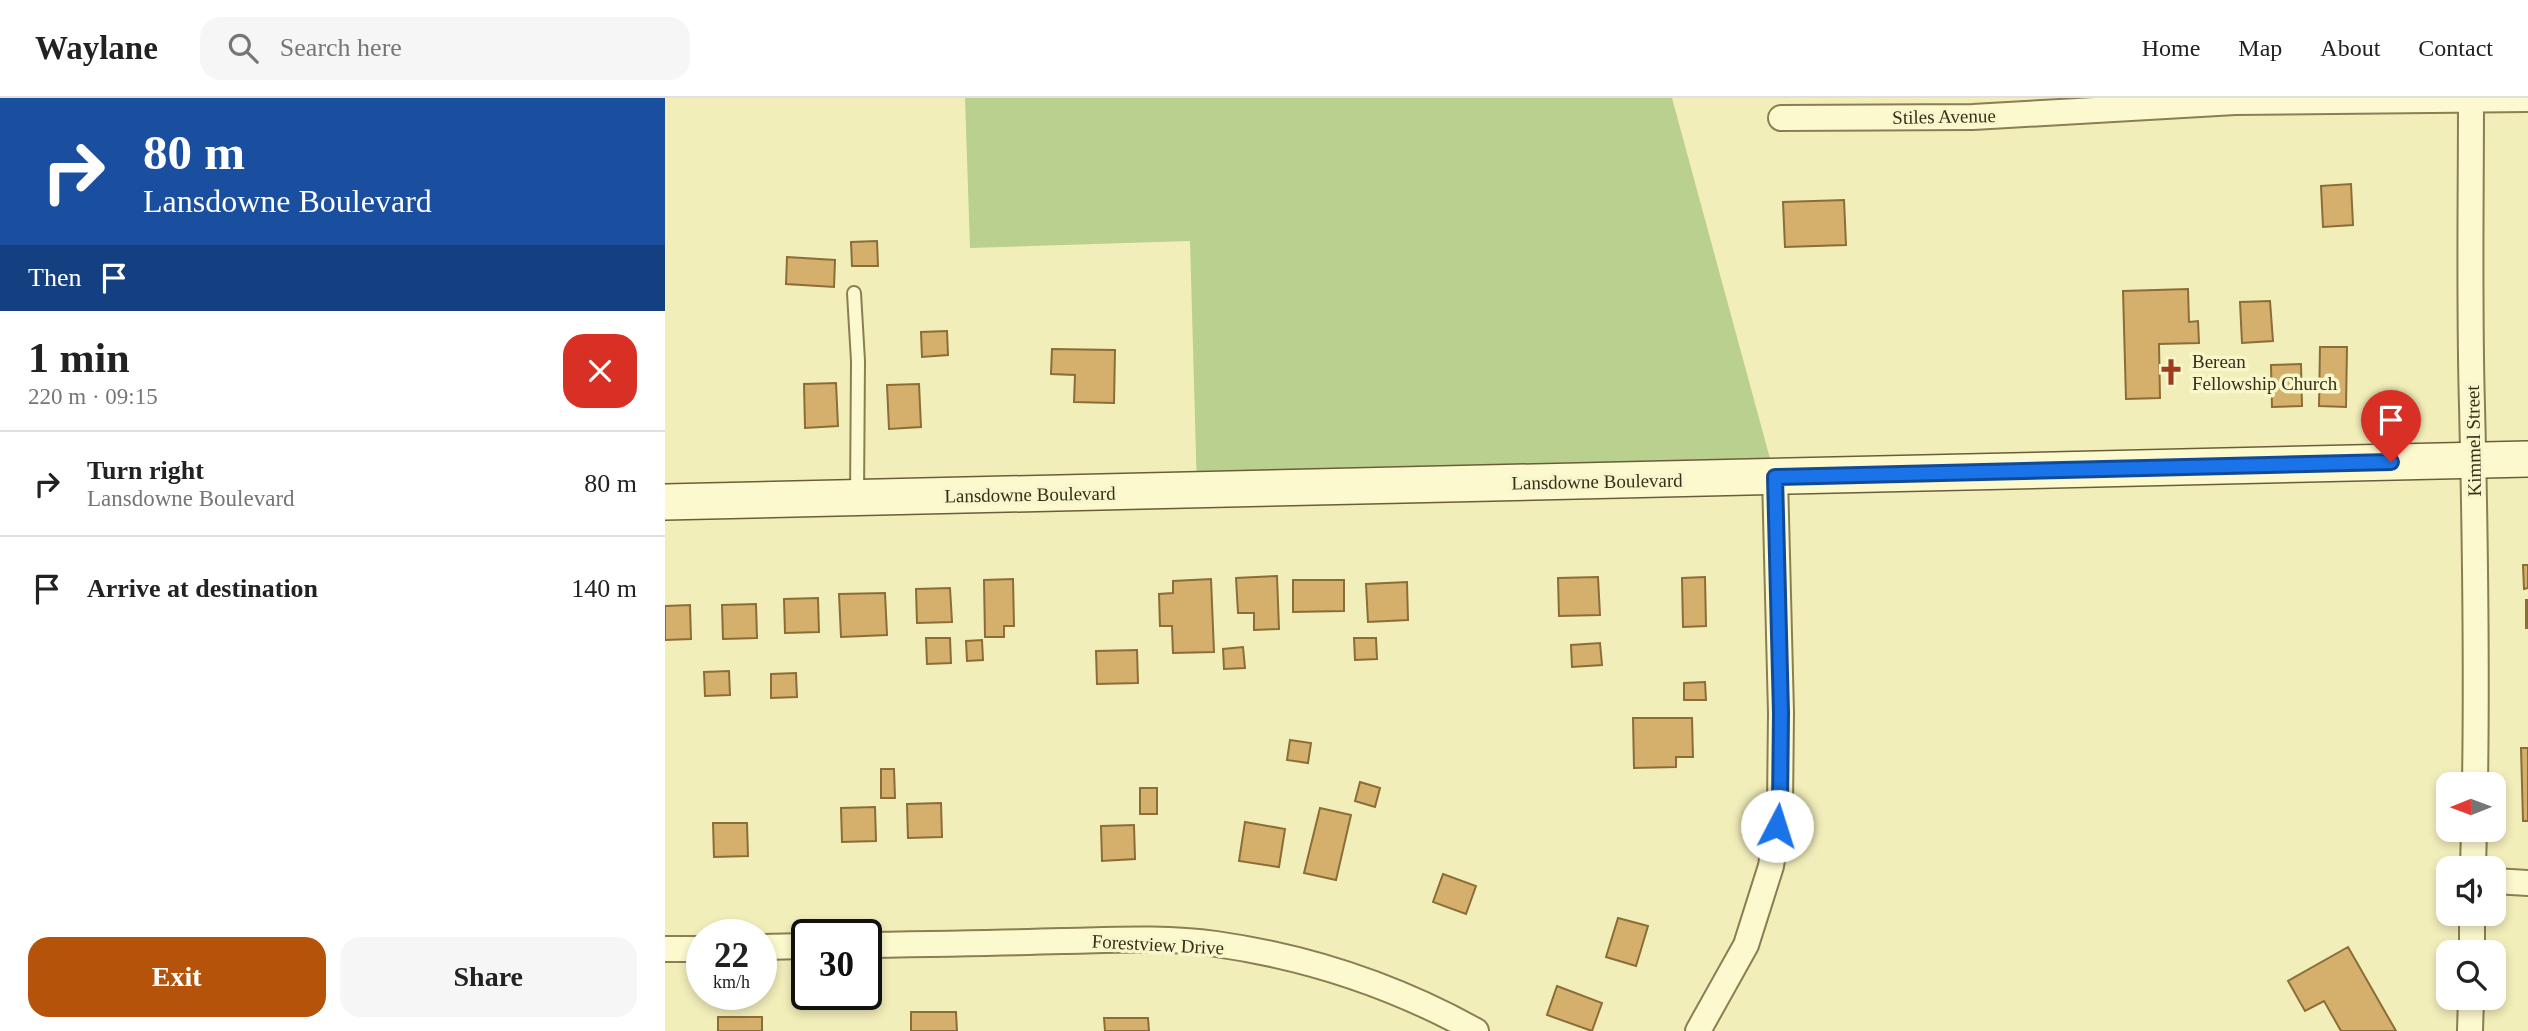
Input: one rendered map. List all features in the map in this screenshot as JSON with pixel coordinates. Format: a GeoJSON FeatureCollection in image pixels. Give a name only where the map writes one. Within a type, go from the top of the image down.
{"type":"FeatureCollection","features":[{"type":"Feature","properties":{"kind":"street","name":"Kimmel Street"},"geometry":{"type":"LineString","coordinates":[[2471,99],[2472,406],[2477,655],[2475,772]]}},
{"type":"Feature","properties":{"kind":"street","name":"Stiles Avenue"},"geometry":{"type":"LineString","coordinates":[[1781,118],[1973,117],[2235,102],[2528,99]]}},
{"type":"Feature","properties":{"kind":"street","name":"Lansdowne Boulevard"},"geometry":{"type":"LineString","coordinates":[[665,502],[2528,459]]}},
{"type":"Feature","properties":{"kind":"street"},"geometry":{"type":"LineString","coordinates":[[1698,1031],[1746,945],[1772,866],[1780,806],[1781,713],[1775,477]]}},
{"type":"Feature","properties":{"kind":"street"},"geometry":{"type":"LineString","coordinates":[[2506,882],[2528,883]]}},
{"type":"Feature","properties":{"kind":"street","name":"Forestview Drive"},"geometry":{"type":"LineString","coordinates":[[882,945],[1142,940],[1215,944],[1301,960],[1345,974],[1405,996],[1476,1031]]}},
{"type":"Feature","properties":{"kind":"street"},"geometry":{"type":"LineString","coordinates":[[665,949],[686,949]]}},
{"type":"Feature","properties":{"kind":"street"},"geometry":{"type":"LineString","coordinates":[[2470,1031],[2471,1010]]}},
{"type":"Feature","properties":{"kind":"lane"},"geometry":{"type":"LineString","coordinates":[[854,293],[858,361],[857,497]]}},
{"type":"Feature","properties":{"kind":"green space"},"geometry":{"type":"Polygon","coordinates":[[[965,98],[1672,98],[1775,477],[1197,490],[1190,241],[970,248],[965,98]]]}},
{"type":"Feature","properties":{"kind":"building"},"geometry":{"type":"Polygon","coordinates":[[[2351,184],[2353,225],[2323,227],[2321,186],[2351,184]]]}},
{"type":"Feature","properties":{"kind":"building"},"geometry":{"type":"Polygon","coordinates":[[[1844,200],[1846,245],[1785,247],[1783,202],[1844,200]]]}},
{"type":"Feature","properties":{"kind":"building"},"geometry":{"type":"Polygon","coordinates":[[[877,241],[878,266],[852,266],[851,242],[877,241]]]}},
{"type":"Feature","properties":{"kind":"building"},"geometry":{"type":"Polygon","coordinates":[[[787,257],[835,260],[834,287],[786,284],[787,257]]]}},
{"type":"Feature","properties":{"kind":"building"},"geometry":{"type":"Polygon","coordinates":[[[2188,289],[2189,322],[2198,321],[2199,343],[2159,344],[2160,398],[2126,399],[2123,291],[2188,289]]]}},
{"type":"Feature","properties":{"kind":"building"},"geometry":{"type":"Polygon","coordinates":[[[2270,301],[2273,341],[2242,343],[2240,302],[2270,301]]]}},
{"type":"Feature","properties":{"kind":"building"},"geometry":{"type":"Polygon","coordinates":[[[947,331],[948,355],[922,357],[921,332],[947,331]]]}},
{"type":"Feature","properties":{"kind":"building"},"geometry":{"type":"Polygon","coordinates":[[[2320,347],[2347,347],[2346,407],[2319,406],[2320,347]]]}},
{"type":"Feature","properties":{"kind":"building"},"geometry":{"type":"Polygon","coordinates":[[[1052,349],[1115,350],[1114,403],[1074,402],[1075,375],[1051,374],[1052,349]]]}},
{"type":"Feature","properties":{"kind":"building"},"geometry":{"type":"Polygon","coordinates":[[[2301,364],[2302,406],[2272,407],[2271,365],[2301,364]]]}},
{"type":"Feature","properties":{"kind":"building"},"geometry":{"type":"Polygon","coordinates":[[[836,383],[838,426],[805,428],[804,384],[836,383]]]}},
{"type":"Feature","properties":{"kind":"building"},"geometry":{"type":"Polygon","coordinates":[[[919,384],[921,427],[889,429],[887,385],[919,384]]]}},
{"type":"Feature","properties":{"kind":"building"},"geometry":{"type":"Polygon","coordinates":[[[2523,565],[2528,565],[2528,588],[2524,589],[2523,565]]]}},
{"type":"Feature","properties":{"kind":"building"},"geometry":{"type":"Polygon","coordinates":[[[1277,576],[1279,629],[1254,630],[1254,613],[1238,613],[1236,578],[1277,576]]]}},
{"type":"Feature","properties":{"kind":"building"},"geometry":{"type":"Polygon","coordinates":[[[1598,577],[1600,615],[1559,616],[1558,578],[1598,577]]]}},
{"type":"Feature","properties":{"kind":"building"},"geometry":{"type":"Polygon","coordinates":[[[1705,577],[1706,626],[1683,627],[1682,578],[1705,577]]]}},
{"type":"Feature","properties":{"kind":"building"},"geometry":{"type":"Polygon","coordinates":[[[1013,579],[1014,626],[1004,626],[1004,637],[985,637],[984,580],[1013,579]]]}},
{"type":"Feature","properties":{"kind":"building"},"geometry":{"type":"Polygon","coordinates":[[[1211,579],[1214,652],[1173,653],[1172,626],[1160,626],[1159,594],[1173,593],[1173,581],[1211,579]]]}},
{"type":"Feature","properties":{"kind":"building"},"geometry":{"type":"Polygon","coordinates":[[[1293,580],[1344,580],[1344,611],[1293,612],[1293,580]]]}},
{"type":"Feature","properties":{"kind":"building"},"geometry":{"type":"Polygon","coordinates":[[[1407,582],[1408,620],[1368,622],[1366,584],[1407,582]]]}},
{"type":"Feature","properties":{"kind":"building"},"geometry":{"type":"Polygon","coordinates":[[[950,588],[952,622],[917,623],[916,589],[950,588]]]}},
{"type":"Feature","properties":{"kind":"building"},"geometry":{"type":"Polygon","coordinates":[[[885,593],[887,635],[841,637],[839,594],[885,593]]]}},
{"type":"Feature","properties":{"kind":"building"},"geometry":{"type":"Polygon","coordinates":[[[818,598],[819,632],[785,633],[784,599],[818,598]]]}},
{"type":"Feature","properties":{"kind":"building"},"geometry":{"type":"Polygon","coordinates":[[[2528,600],[2528,628],[2526,628],[2528,600]]]}},
{"type":"Feature","properties":{"kind":"building"},"geometry":{"type":"Polygon","coordinates":[[[756,604],[757,638],[723,639],[722,605],[756,604]]]}},
{"type":"Feature","properties":{"kind":"building"},"geometry":{"type":"Polygon","coordinates":[[[690,605],[691,639],[665,640],[665,606],[690,605]]]}},
{"type":"Feature","properties":{"kind":"building"},"geometry":{"type":"Polygon","coordinates":[[[926,638],[950,638],[951,663],[927,664],[926,638]]]}},
{"type":"Feature","properties":{"kind":"building"},"geometry":{"type":"Polygon","coordinates":[[[1354,638],[1376,638],[1377,659],[1355,660],[1354,638]]]}},
{"type":"Feature","properties":{"kind":"building"},"geometry":{"type":"Polygon","coordinates":[[[982,640],[983,660],[967,661],[966,641],[982,640]]]}},
{"type":"Feature","properties":{"kind":"building"},"geometry":{"type":"Polygon","coordinates":[[[1600,643],[1602,665],[1572,667],[1571,645],[1600,643]]]}},
{"type":"Feature","properties":{"kind":"building"},"geometry":{"type":"Polygon","coordinates":[[[1243,647],[1245,668],[1224,669],[1223,649],[1243,647]]]}},
{"type":"Feature","properties":{"kind":"building"},"geometry":{"type":"Polygon","coordinates":[[[1137,650],[1138,683],[1097,684],[1096,651],[1137,650]]]}},
{"type":"Feature","properties":{"kind":"building"},"geometry":{"type":"Polygon","coordinates":[[[729,671],[730,695],[705,696],[704,672],[729,671]]]}},
{"type":"Feature","properties":{"kind":"building"},"geometry":{"type":"Polygon","coordinates":[[[796,673],[797,697],[771,698],[771,674],[796,673]]]}},
{"type":"Feature","properties":{"kind":"building"},"geometry":{"type":"Polygon","coordinates":[[[1705,682],[1706,700],[1684,700],[1684,683],[1705,682]]]}},
{"type":"Feature","properties":{"kind":"building"},"geometry":{"type":"Polygon","coordinates":[[[1633,718],[1692,718],[1693,757],[1676,757],[1676,767],[1634,768],[1633,718]]]}},
{"type":"Feature","properties":{"kind":"building"},"geometry":{"type":"Polygon","coordinates":[[[1290,740],[1311,743],[1308,763],[1287,760],[1290,740]]]}},
{"type":"Feature","properties":{"kind":"building"},"geometry":{"type":"Polygon","coordinates":[[[2521,748],[2528,748],[2528,821],[2523,821],[2521,748]]]}},
{"type":"Feature","properties":{"kind":"building"},"geometry":{"type":"Polygon","coordinates":[[[881,769],[894,769],[895,798],[881,798],[881,769]]]}},
{"type":"Feature","properties":{"kind":"building"},"geometry":{"type":"Polygon","coordinates":[[[1360,782],[1380,788],[1375,807],[1355,801],[1360,782]]]}},
{"type":"Feature","properties":{"kind":"building"},"geometry":{"type":"Polygon","coordinates":[[[1140,788],[1157,788],[1157,814],[1140,814],[1140,788]]]}},
{"type":"Feature","properties":{"kind":"building"},"geometry":{"type":"Polygon","coordinates":[[[941,803],[942,837],[908,838],[907,804],[941,803]]]}},
{"type":"Feature","properties":{"kind":"building"},"geometry":{"type":"Polygon","coordinates":[[[875,807],[876,841],[842,842],[841,808],[875,807]]]}},
{"type":"Feature","properties":{"kind":"building"},"geometry":{"type":"Polygon","coordinates":[[[1320,808],[1351,815],[1336,880],[1304,873],[1320,808]]]}},
{"type":"Feature","properties":{"kind":"building"},"geometry":{"type":"Polygon","coordinates":[[[1245,822],[1285,829],[1279,867],[1239,861],[1245,822]]]}},
{"type":"Feature","properties":{"kind":"building"},"geometry":{"type":"Polygon","coordinates":[[[713,823],[747,823],[748,856],[714,857],[713,823]]]}},
{"type":"Feature","properties":{"kind":"building"},"geometry":{"type":"Polygon","coordinates":[[[1134,825],[1135,859],[1102,861],[1101,826],[1134,825]]]}},
{"type":"Feature","properties":{"kind":"building"},"geometry":{"type":"Polygon","coordinates":[[[1443,874],[1476,886],[1466,914],[1433,902],[1443,874]]]}},
{"type":"Feature","properties":{"kind":"building"},"geometry":{"type":"Polygon","coordinates":[[[1618,918],[1648,926],[1636,966],[1606,957],[1618,918]]]}},
{"type":"Feature","properties":{"kind":"building"},"geometry":{"type":"Polygon","coordinates":[[[2348,947],[2396,1031],[2341,1031],[2324,1001],[2305,1011],[2288,981],[2348,947]]]}},
{"type":"Feature","properties":{"kind":"building"},"geometry":{"type":"Polygon","coordinates":[[[1557,986],[1602,1003],[1592,1031],[1547,1015],[1557,986]]]}},
{"type":"Feature","properties":{"kind":"building"},"geometry":{"type":"Polygon","coordinates":[[[911,1012],[956,1012],[957,1031],[911,1031],[911,1012]]]}},
{"type":"Feature","properties":{"kind":"building"},"geometry":{"type":"Polygon","coordinates":[[[718,1017],[762,1017],[762,1031],[718,1031],[718,1017]]]}},
{"type":"Feature","properties":{"kind":"building"},"geometry":{"type":"Polygon","coordinates":[[[1104,1018],[1148,1018],[1149,1031],[1105,1031],[1104,1018]]]}},
{"type":"Feature","properties":{"kind":"place","name":"Berean Fellowship Church"},"geometry":{"type":"Point","coordinates":[2171,372]}},
{"type":"Feature","properties":{"kind":"route"},"geometry":{"type":"LineString","coordinates":[[1777,826],[1780,806],[1781,713],[1775,477],[2391,462]]}}]}
